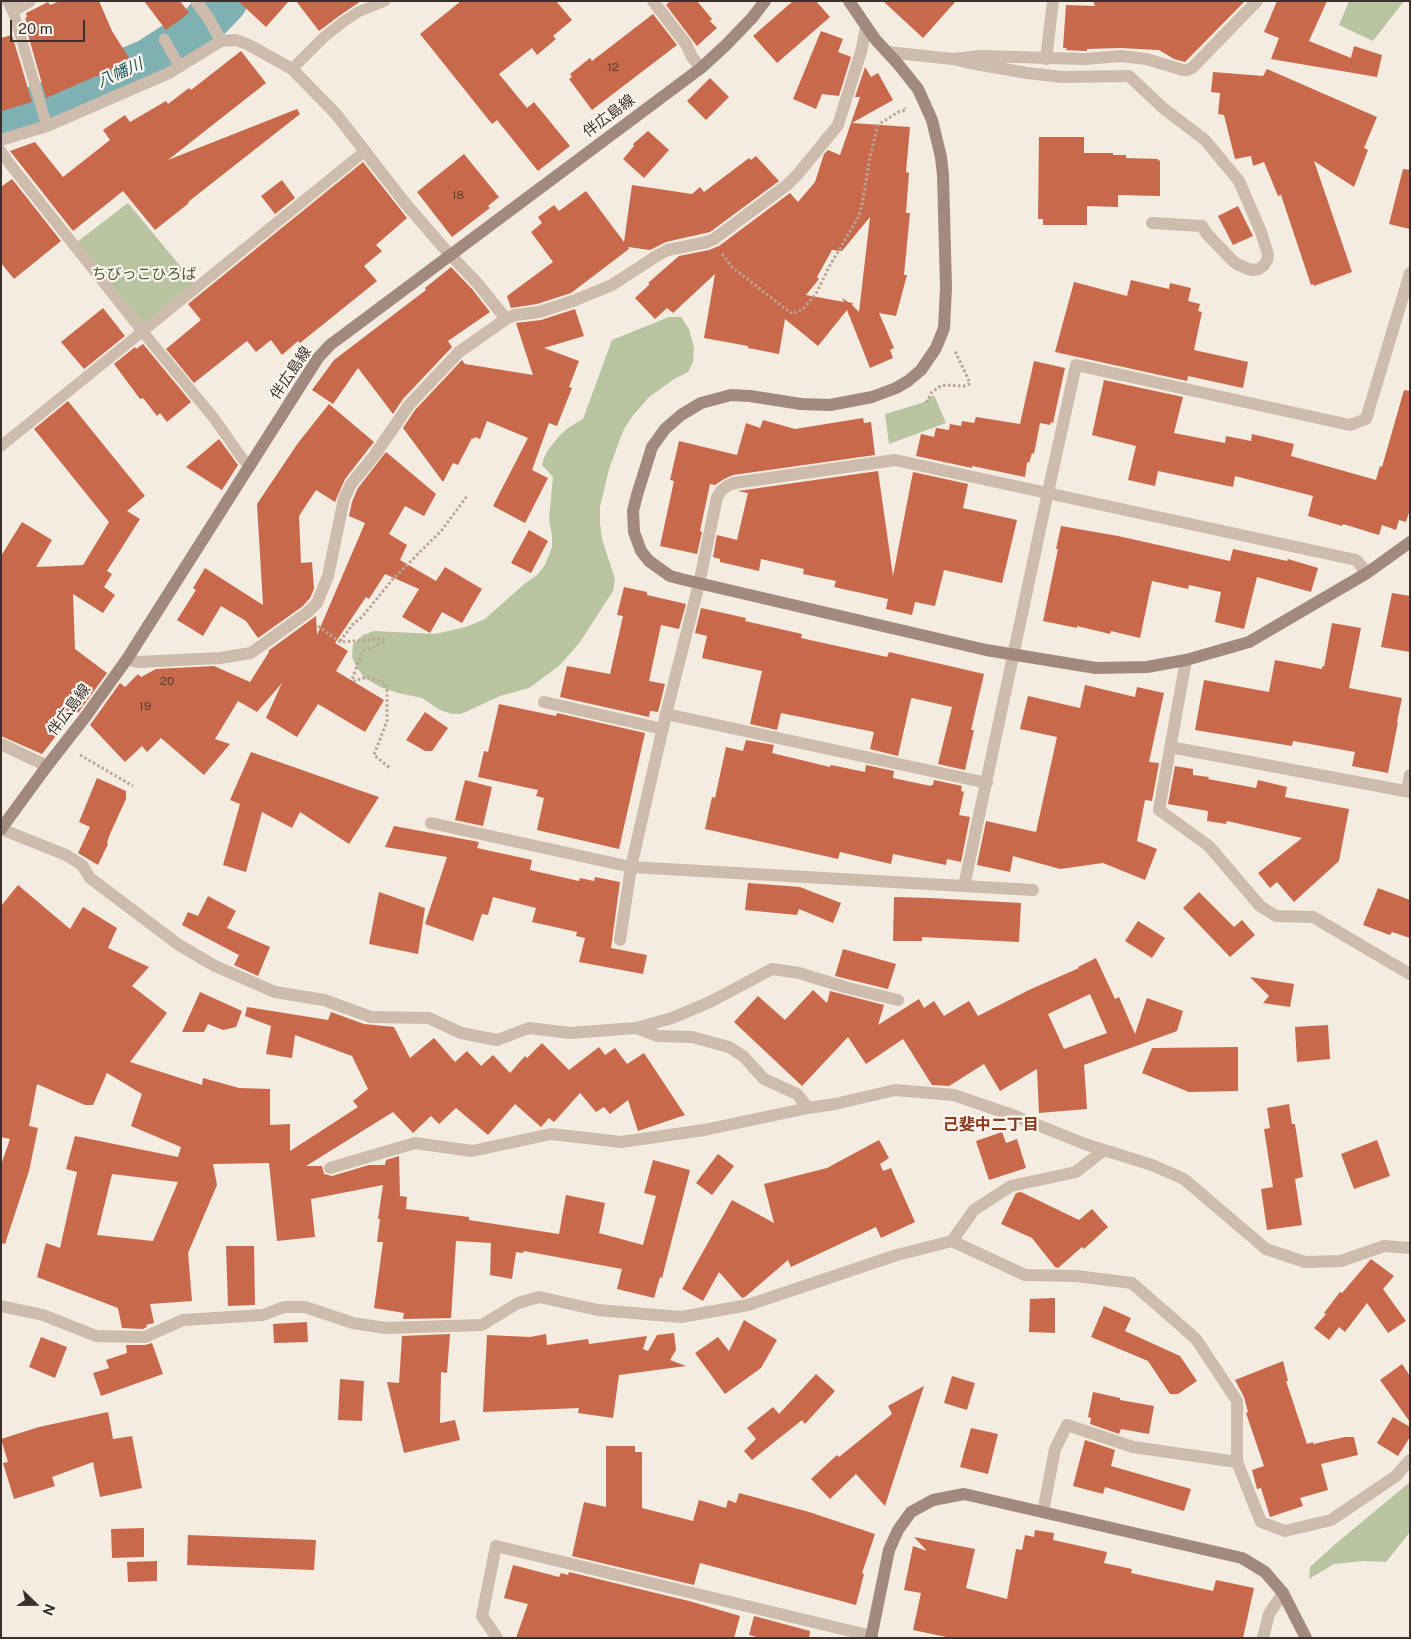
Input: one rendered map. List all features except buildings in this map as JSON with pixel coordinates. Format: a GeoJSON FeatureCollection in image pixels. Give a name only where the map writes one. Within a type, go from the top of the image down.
{"type":"FeatureCollection","features":[{"type":"Feature","properties":{"kind":"street"},"geometry":{"type":"LineString","coordinates":[[10,6],[30,1]]}},
{"type":"Feature","properties":{"kind":"street"},"geometry":{"type":"LineString","coordinates":[[653,1],[686,44],[692,57],[702,68]]}},
{"type":"Feature","properties":{"kind":"street","name":"伴広島線"},"geometry":{"type":"LineString","coordinates":[[1,829],[127,659],[318,358],[330,345],[702,68],[752,18],[765,1]]}},
{"type":"Feature","properties":{"kind":"street"},"geometry":{"type":"LineString","coordinates":[[849,1],[866,28],[914,83],[925,102],[932,120],[941,157],[946,288],[944,328],[936,348],[921,370],[908,381],[884,393],[830,405],[801,404],[741,395],[723,396],[700,403],[681,414],[665,429],[652,447],[633,511],[634,532],[641,551],[649,561],[670,576],[699,584],[1014,656],[1096,668],[1147,667],[1186,660],[1249,642],[1367,573],[1408,546]]}},
{"type":"Feature","properties":{"kind":"street"},"geometry":{"type":"LineString","coordinates":[[1046,59],[1053,1]]}},
{"type":"Feature","properties":{"kind":"street"},"geometry":{"type":"LineString","coordinates":[[953,59],[980,56],[1085,59],[1121,56],[1146,59],[1187,70],[1192,68],[1257,1]]}},
{"type":"Feature","properties":{"kind":"street"},"geometry":{"type":"LineString","coordinates":[[198,3],[221,41]]}},
{"type":"Feature","properties":{"kind":"street"},"geometry":{"type":"LineString","coordinates":[[127,659],[138,662],[211,658],[251,653],[308,612],[317,603],[328,576],[344,500],[351,484],[374,456],[409,405],[459,352],[506,319],[515,315],[539,312],[573,301],[612,285],[668,250],[714,239],[787,186],[838,125],[861,52],[866,28]]}},
{"type":"Feature","properties":{"kind":"street"},"geometry":{"type":"LineString","coordinates":[[1,140],[47,126],[160,77],[180,67],[221,41],[236,40],[249,45],[292,69],[336,114],[405,203],[478,284],[506,319]]}},
{"type":"Feature","properties":{"kind":"street"},"geometry":{"type":"LineString","coordinates":[[887,52],[953,59],[1027,73],[1062,77],[1129,76],[1163,108],[1205,140],[1239,181],[1263,237],[1268,254],[1264,265],[1259,269],[1248,269],[1232,260],[1207,234],[1202,226],[1152,223]]}},
{"type":"Feature","properties":{"kind":"street"},"geometry":{"type":"LineString","coordinates":[[964,886],[1076,366],[1350,425],[1366,419],[1410,273]]}},
{"type":"Feature","properties":{"kind":"street"},"geometry":{"type":"LineString","coordinates":[[620,940],[631,867],[666,714],[699,584],[717,497],[721,490],[734,483],[895,460],[1356,560],[1367,573]]}},
{"type":"Feature","properties":{"kind":"street"},"geometry":{"type":"LineString","coordinates":[[1186,660],[1158,810],[1209,846],[1260,906],[1276,916],[1313,917],[1410,974]]}},
{"type":"Feature","properties":{"kind":"street"},"geometry":{"type":"LineString","coordinates":[[544,702],[663,728]]}},
{"type":"Feature","properties":{"kind":"street"},"geometry":{"type":"LineString","coordinates":[[666,714],[987,783]]}},
{"type":"Feature","properties":{"kind":"street"},"geometry":{"type":"LineString","coordinates":[[1,744],[47,766]]}},
{"type":"Feature","properties":{"kind":"street"},"geometry":{"type":"LineString","coordinates":[[1170,747],[1408,792],[1410,775]]}},
{"type":"Feature","properties":{"kind":"street"},"geometry":{"type":"LineString","coordinates":[[431,823],[631,867],[1033,890]]}},
{"type":"Feature","properties":{"kind":"street"},"geometry":{"type":"LineString","coordinates":[[1,829],[66,855],[82,865],[90,878],[179,945],[214,966],[275,992],[324,1000],[371,1017],[429,1018],[461,1033],[497,1040],[529,1028],[570,1033],[636,1028],[672,1018],[710,1002],[772,969],[799,973],[848,988],[898,1000]]}},
{"type":"Feature","properties":{"kind":"street"},"geometry":{"type":"LineString","coordinates":[[636,1028],[658,1036],[692,1037],[729,1047],[743,1056],[764,1079],[797,1094],[808,1108]]}},
{"type":"Feature","properties":{"kind":"street"},"geometry":{"type":"LineString","coordinates":[[330,1168],[415,1143],[472,1151],[551,1134],[621,1142],[704,1130],[895,1090],[954,1095],[1085,1144],[1152,1165],[1184,1179],[1266,1249],[1305,1262],[1341,1261],[1384,1246],[1410,1248]]}},
{"type":"Feature","properties":{"kind":"street"},"geometry":{"type":"LineString","coordinates":[[952,1241],[974,1210],[1010,1186],[1076,1172],[1104,1150]]}},
{"type":"Feature","properties":{"kind":"street"},"geometry":{"type":"LineString","coordinates":[[1,1306],[43,1315],[96,1336],[145,1337],[183,1320],[263,1315],[284,1307],[305,1307],[354,1322],[384,1328],[482,1325],[518,1303],[539,1297],[598,1310],[681,1317],[748,1305],[896,1255],[952,1241],[1025,1275],[1076,1276],[1132,1283],[1196,1339],[1237,1401],[1237,1462],[1261,1522],[1285,1531],[1331,1520],[1396,1476],[1410,1460]]}},
{"type":"Feature","properties":{"kind":"street"},"geometry":{"type":"LineString","coordinates":[[1043,1512],[1055,1449],[1067,1425],[1133,1447],[1237,1462]]}},
{"type":"Feature","properties":{"kind":"street"},"geometry":{"type":"LineString","coordinates":[[497,1638],[482,1616],[496,1546],[871,1637],[889,1550],[898,1530],[911,1512],[933,1500],[964,1494],[1242,1558],[1264,1572],[1283,1593],[1306,1638]]}},
{"type":"Feature","properties":{"kind":"street"},"geometry":{"type":"LineString","coordinates":[[1263,1638],[1269,1614],[1283,1593]]}},
{"type":"Feature","properties":{"kind":"lane"},"geometry":{"type":"LineString","coordinates":[[292,69],[322,38],[343,22],[358,12],[385,1]]}},
{"type":"Feature","properties":{"kind":"lane"},"geometry":{"type":"LineString","coordinates":[[10,6],[47,126]]}},
{"type":"Feature","properties":{"kind":"lane"},"geometry":{"type":"LineString","coordinates":[[164,39],[180,67]]}},
{"type":"Feature","properties":{"kind":"lane"},"geometry":{"type":"LineString","coordinates":[[1,151],[142,332],[213,417],[250,467]]}},
{"type":"Feature","properties":{"kind":"lane"},"geometry":{"type":"LineString","coordinates":[[1,446],[365,151]]}},
{"type":"Feature","properties":{"kind":"path"},"geometry":{"type":"LineString","coordinates":[[714,239],[724,258],[732,267],[792,314],[803,309],[816,294],[858,216],[862,205],[870,157],[878,125],[898,112],[906,110]]}},
{"type":"Feature","properties":{"kind":"path"},"geometry":{"type":"LineString","coordinates":[[927,403],[931,393],[939,387],[970,384],[953,348]]}},
{"type":"Feature","properties":{"kind":"path"},"geometry":{"type":"LineString","coordinates":[[340,642],[392,580],[442,530],[467,496]]}},
{"type":"Feature","properties":{"kind":"path"},"geometry":{"type":"LineString","coordinates":[[316,624],[340,642],[383,639],[385,642],[362,652],[352,680],[370,678],[385,683],[387,688],[387,721],[374,755],[390,768]]}},
{"type":"Feature","properties":{"kind":"path"},"geometry":{"type":"LineString","coordinates":[[63,745],[133,786]]}},
{"type":"Feature","properties":{"kind":"green space"},"geometry":{"type":"Polygon","coordinates":[[[1349,1],[1404,1],[1373,41],[1339,25],[1349,1]]]}},
{"type":"Feature","properties":{"kind":"green space","name":"ちびっこひろば"},"geometry":{"type":"Polygon","coordinates":[[[128,203],[195,284],[142,325],[77,242],[128,203]]]}},
{"type":"Feature","properties":{"kind":"green space"},"geometry":{"type":"Polygon","coordinates":[[[669,317],[681,317],[689,329],[694,348],[693,362],[688,372],[674,379],[649,397],[631,418],[623,431],[609,469],[600,507],[602,539],[615,579],[613,591],[580,642],[560,665],[529,688],[500,696],[461,714],[452,714],[440,710],[422,698],[380,687],[365,678],[357,668],[352,657],[353,644],[363,635],[374,631],[435,634],[466,627],[485,619],[537,575],[545,565],[552,547],[549,519],[553,477],[542,465],[548,450],[560,435],[583,419],[612,340],[669,317]]]}},
{"type":"Feature","properties":{"kind":"green space"},"geometry":{"type":"Polygon","coordinates":[[[934,395],[946,423],[889,444],[885,414],[922,403],[934,395]]]}},
{"type":"Feature","properties":{"kind":"green space"},"geometry":{"type":"Polygon","coordinates":[[[1410,1482],[1410,1532],[1386,1562],[1363,1561],[1334,1564],[1309,1579],[1310,1567],[1410,1482]]]}},
{"type":"Feature","properties":{"kind":"waterway","name":"八幡川"},"geometry":{"type":"LineString","coordinates":[[1,119],[43,106],[149,61],[197,30],[225,1]]}},
{"type":"Feature","properties":{"kind":"district","name":"己斐中二丁目"},"geometry":{"type":"Point","coordinates":[991,1125]}}]}
